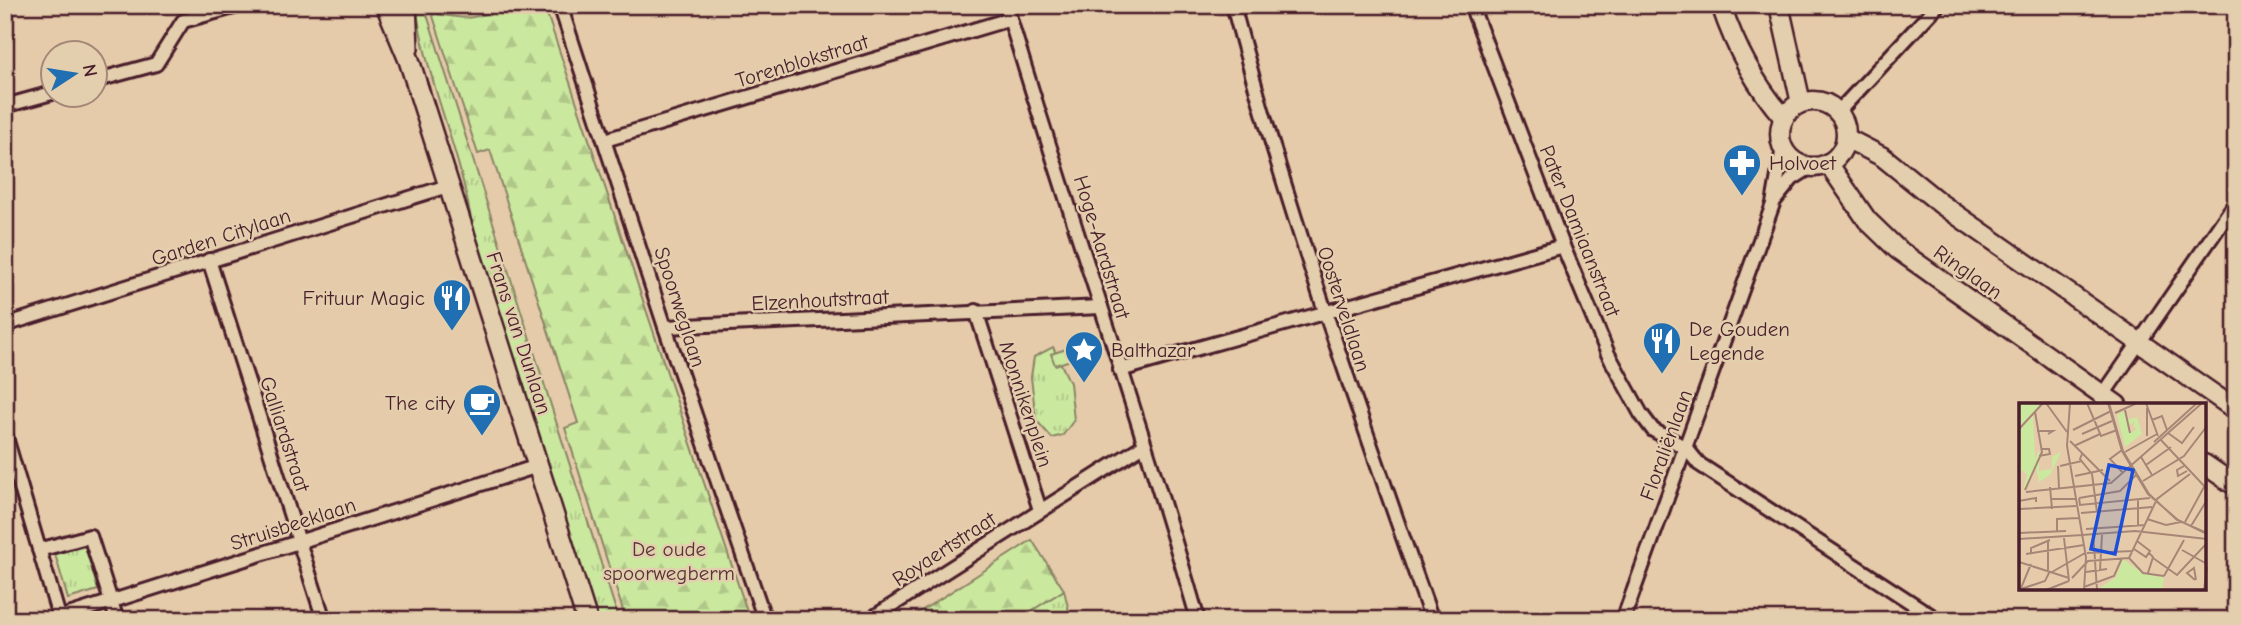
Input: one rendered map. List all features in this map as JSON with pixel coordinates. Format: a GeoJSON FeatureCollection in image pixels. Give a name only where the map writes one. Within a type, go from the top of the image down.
{"type":"FeatureCollection","features":[{"type":"Feature","properties":{"kind":"main road","name":"Frans van Dunlaan"},"geometry":{"type":"LineString","coordinates":[[386,5],[409,60],[587,620]]}},
{"type":"Feature","properties":{"kind":"main road","name":"Frans van Dunlaan"},"geometry":{"type":"LineString","coordinates":[[406,5],[409,60]]}},
{"type":"Feature","properties":{"kind":"street"},"geometry":{"type":"LineString","coordinates":[[108,77],[156,64],[183,21],[241,5]]}},
{"type":"Feature","properties":{"kind":"street","name":"Spoorweglaan"},"geometry":{"type":"LineString","coordinates":[[559,5],[765,620]]}},
{"type":"Feature","properties":{"kind":"street","name":"Hoge-Aardstraat"},"geometry":{"type":"LineString","coordinates":[[1006,5],[1158,483],[1198,620]]}},
{"type":"Feature","properties":{"kind":"street","name":"Oosterveldlaan"},"geometry":{"type":"LineString","coordinates":[[1233,5],[1255,88],[1324,311],[1432,620]]}},
{"type":"Feature","properties":{"kind":"street","name":"Pater Damiaanstraat"},"geometry":{"type":"LineString","coordinates":[[1471,5],[1563,246],[1608,354],[1641,414],[1653,430],[1686,447],[1699,464],[1938,620]]}},
{"type":"Feature","properties":{"kind":"street"},"geometry":{"type":"LineString","coordinates":[[1721,5],[1749,69],[1763,93],[1784,118]]}},
{"type":"Feature","properties":{"kind":"street"},"geometry":{"type":"LineString","coordinates":[[1779,5],[1787,31],[1801,103]]}},
{"type":"Feature","properties":{"kind":"street"},"geometry":{"type":"LineString","coordinates":[[1839,111],[1938,5]]}},
{"type":"Feature","properties":{"kind":"street","name":"Torenblokstraat"},"geometry":{"type":"LineString","coordinates":[[605,140],[1010,19]]}},
{"type":"Feature","properties":{"kind":"street"},"geometry":{"type":"LineString","coordinates":[[5,106],[38,97]]}},
{"type":"Feature","properties":{"kind":"street"},"geometry":{"type":"LineString","coordinates":[[1783,147],[1780,129],[1791,109],[1801,103],[1817,101],[1839,111],[1846,129],[1846,138],[1836,157],[1819,165]]}},
{"type":"Feature","properties":{"kind":"street","name":"Ringlaan"},"geometry":{"type":"LineString","coordinates":[[1846,138],[1883,157],[1941,204],[2236,410]]}},
{"type":"Feature","properties":{"kind":"street","name":"Ringlaan"},"geometry":{"type":"LineString","coordinates":[[1783,147],[1794,160],[1819,165],[1867,220],[1897,249],[2110,399],[2139,342]]}},
{"type":"Feature","properties":{"kind":"street","name":"Floraliënlaan"},"geometry":{"type":"LineString","coordinates":[[1623,620],[1773,204],[1783,147]]}},
{"type":"Feature","properties":{"kind":"street","name":"Floraliënlaan"},"geometry":{"type":"LineString","coordinates":[[1773,204],[1792,179],[1819,165]]}},
{"type":"Feature","properties":{"kind":"street","name":"Garden Citylaan"},"geometry":{"type":"LineString","coordinates":[[5,325],[448,186]]}},
{"type":"Feature","properties":{"kind":"street"},"geometry":{"type":"LineString","coordinates":[[2139,342],[2236,202]]}},
{"type":"Feature","properties":{"kind":"street"},"geometry":{"type":"LineString","coordinates":[[1120,370],[1563,246]]}},
{"type":"Feature","properties":{"kind":"street","name":"Galliardstraat"},"geometry":{"type":"LineString","coordinates":[[209,260],[324,620]]}},
{"type":"Feature","properties":{"kind":"street","name":"Monnikenplein"},"geometry":{"type":"LineString","coordinates":[[1101,307],[976,311],[1040,510],[1144,445]]}},
{"type":"Feature","properties":{"kind":"street","name":"Elzenhoutstraat"},"geometry":{"type":"LineString","coordinates":[[665,327],[976,311]]}},
{"type":"Feature","properties":{"kind":"street"},"geometry":{"type":"LineString","coordinates":[[5,434],[60,619]]}},
{"type":"Feature","properties":{"kind":"street"},"geometry":{"type":"LineString","coordinates":[[2206,465],[2236,485]]}},
{"type":"Feature","properties":{"kind":"street","name":"Struisbeeklaan"},"geometry":{"type":"LineString","coordinates":[[60,619],[538,466]]}},
{"type":"Feature","properties":{"kind":"street","name":"Royaertstraat"},"geometry":{"type":"LineString","coordinates":[[869,620],[1040,510]]}},
{"type":"Feature","properties":{"kind":"street"},"geometry":{"type":"LineString","coordinates":[[39,550],[89,536],[117,620]]}},
{"type":"Feature","properties":{"kind":"green space"},"geometry":{"type":"Polygon","coordinates":[[[416,5],[424,5],[619,620],[598,620],[472,226],[460,170],[427,61],[416,5]]]}},
{"type":"Feature","properties":{"kind":"green space","name":"De oude spoorwegberm"},"geometry":{"type":"Polygon","coordinates":[[[500,5],[544,5],[750,620],[626,620],[565,428],[578,423],[490,150],[478,154],[432,13],[467,18],[483,15],[500,5]]]}},
{"type":"Feature","properties":{"kind":"green space"},"geometry":{"type":"Polygon","coordinates":[[[1082,344],[1086,355],[1055,365],[1051,354],[1082,344]]]}},
{"type":"Feature","properties":{"kind":"green space"},"geometry":{"type":"Polygon","coordinates":[[[1053,347],[1070,383],[1074,420],[1063,435],[1052,438],[1036,420],[1031,377],[1034,357],[1053,347]]]}},
{"type":"Feature","properties":{"kind":"green space"},"geometry":{"type":"Polygon","coordinates":[[[1032,540],[1064,590],[1017,620],[907,620],[1032,540]]]}},
{"type":"Feature","properties":{"kind":"green space"},"geometry":{"type":"Polygon","coordinates":[[[85,546],[98,590],[68,599],[55,554],[85,546]]]}},
{"type":"Feature","properties":{"kind":"green space"},"geometry":{"type":"Polygon","coordinates":[[[1064,590],[1071,620],[1017,620],[1064,590]]]}},
{"type":"Feature","properties":{"kind":"place","name":"Holvoet"},"geometry":{"type":"Point","coordinates":[1742,197]}},
{"type":"Feature","properties":{"kind":"place","name":"Frituur Magic"},"geometry":{"type":"Point","coordinates":[452,332]}},
{"type":"Feature","properties":{"kind":"place","name":"De Gouden Legende"},"geometry":{"type":"Point","coordinates":[1662,375]}},
{"type":"Feature","properties":{"kind":"place","name":"Balthazar"},"geometry":{"type":"Point","coordinates":[1084,384]}},
{"type":"Feature","properties":{"kind":"place","name":"The city"},"geometry":{"type":"Point","coordinates":[482,437]}}]}
